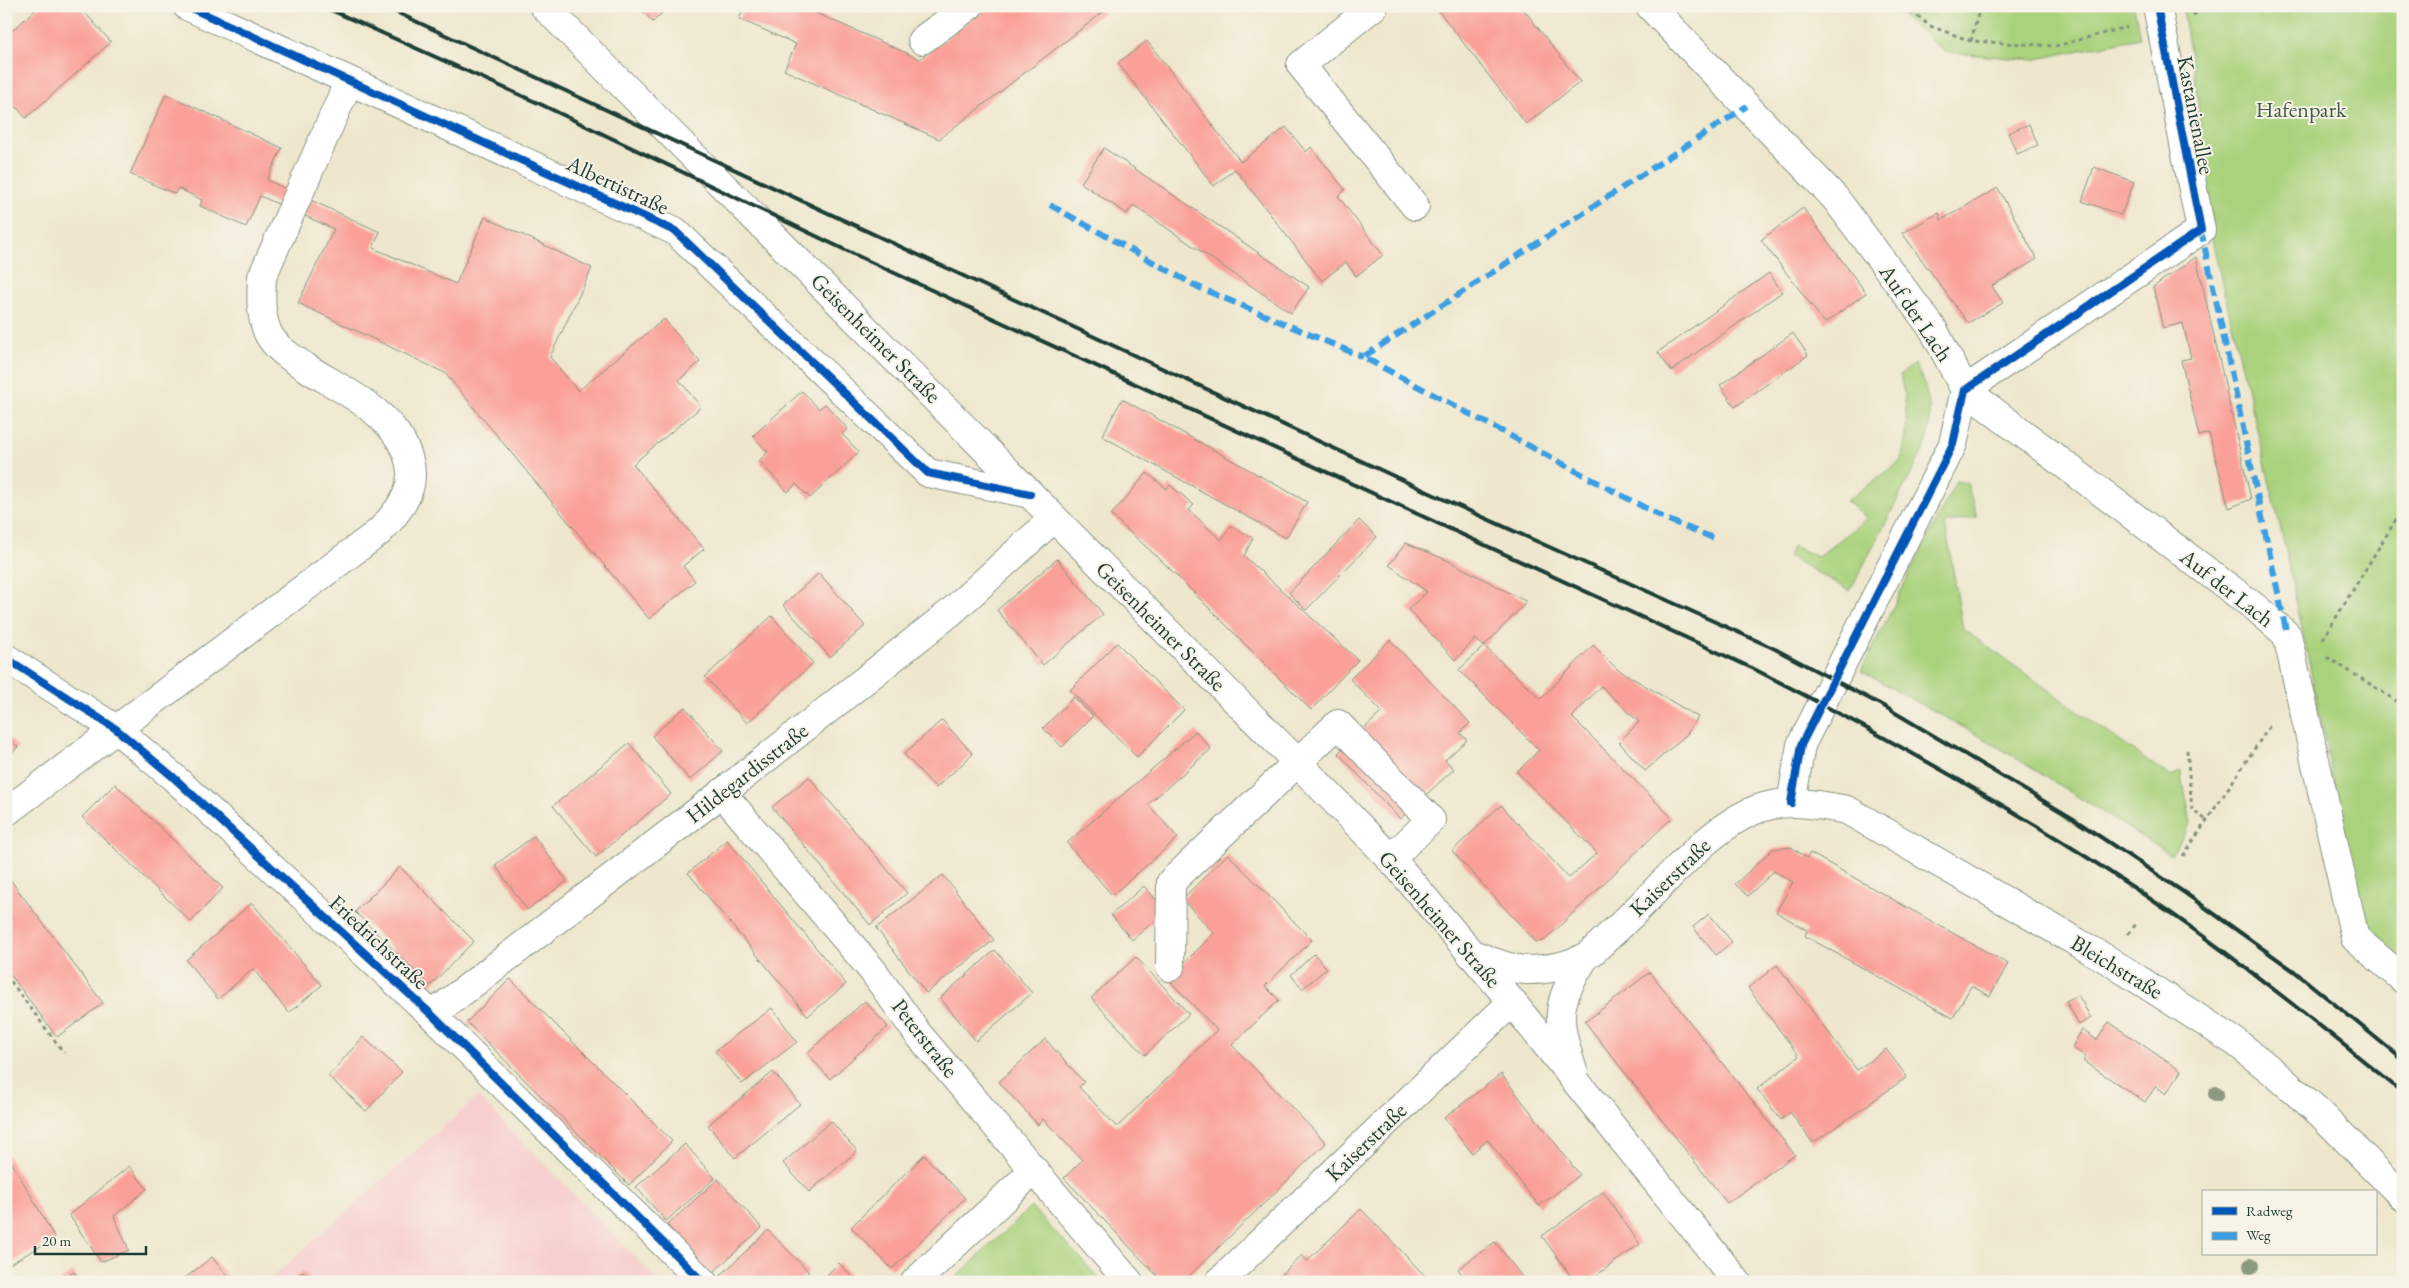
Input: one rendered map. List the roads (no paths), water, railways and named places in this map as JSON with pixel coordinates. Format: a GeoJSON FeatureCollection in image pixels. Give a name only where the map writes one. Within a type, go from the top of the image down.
{"type":"FeatureCollection","features":[{"type":"Feature","properties":{"kind":"street","name":"Albertistraße"},"geometry":{"type":"LineString","coordinates":[[187,6],[675,231],[928,473],[1030,494]]}},
{"type":"Feature","properties":{"kind":"street","name":"Geisenheimer Straße"},"geometry":{"type":"LineString","coordinates":[[544,6],[1298,763],[1390,859],[1512,1002],[1737,1282]]}},
{"type":"Feature","properties":{"kind":"street"},"geometry":{"type":"LineString","coordinates":[[922,40],[969,6]]}},
{"type":"Feature","properties":{"kind":"street"},"geometry":{"type":"LineString","coordinates":[[1374,6],[1301,64],[1415,206]]}},
{"type":"Feature","properties":{"kind":"street","name":"Auf der Lach"},"geometry":{"type":"LineString","coordinates":[[1650,6],[1835,198],[1933,329],[1964,390],[2248,602],[2287,636],[2299,681],[2355,938],[2403,979]]}},
{"type":"Feature","properties":{"kind":"street","name":"Kastanienallee"},"geometry":{"type":"LineString","coordinates":[[1964,390],[2201,230],[2159,16]]}},
{"type":"Feature","properties":{"kind":"street"},"geometry":{"type":"LineString","coordinates":[[6,812],[379,532],[401,508],[411,486],[410,459],[399,436],[374,410],[283,352],[268,334],[261,309],[262,277],[349,81]]}},
{"type":"Feature","properties":{"kind":"street"},"geometry":{"type":"LineString","coordinates":[[1791,804],[1801,745],[1953,444],[1964,390]]}},
{"type":"Feature","properties":{"kind":"street","name":"Hildegardisstraße"},"geometry":{"type":"LineString","coordinates":[[432,1015],[722,793],[951,612],[1053,519]]}},
{"type":"Feature","properties":{"kind":"street","name":"Friedrichstraße"},"geometry":{"type":"LineString","coordinates":[[6,658],[116,729],[172,776],[432,1015],[703,1282]]}},
{"type":"Feature","properties":{"kind":"street"},"geometry":{"type":"LineString","coordinates":[[1170,967],[1171,882],[1338,724],[1431,820],[1390,859]]}},
{"type":"Feature","properties":{"kind":"street","name":"Peterstraße"},"geometry":{"type":"LineString","coordinates":[[722,793],[873,971],[918,1034],[1129,1282]]}},
{"type":"Feature","properties":{"kind":"street","name":"Kaiserstraße"},"geometry":{"type":"LineString","coordinates":[[1471,954],[1527,971],[1551,968],[1584,957],[1618,928],[1720,828],[1743,814],[1765,806],[1791,804]]}},
{"type":"Feature","properties":{"kind":"street","name":"Bleichstraße"},"geometry":{"type":"LineString","coordinates":[[1791,804],[1818,805],[1847,810],[2108,960],[2185,1007],[2272,1070],[2339,1132],[2403,1197]]}},
{"type":"Feature","properties":{"kind":"street"},"geometry":{"type":"LineString","coordinates":[[1577,1085],[1560,1030],[1561,1004],[1570,982],[1584,957]]}},
{"type":"Feature","properties":{"kind":"street","name":"Kaiserstraße"},"geometry":{"type":"LineString","coordinates":[[1219,1282],[1512,1002]]}},
{"type":"Feature","properties":{"kind":"street"},"geometry":{"type":"LineString","coordinates":[[915,1282],[1034,1170]]}},
{"type":"Feature","properties":{"kind":"railway"},"geometry":{"type":"LineString","coordinates":[[322,6],[538,103],[862,258],[1754,669],[1965,783],[2118,877],[2258,977],[2403,1093]]}},
{"type":"Feature","properties":{"kind":"railway"},"geometry":{"type":"LineString","coordinates":[[383,6],[1443,499],[1773,648],[1887,708],[2072,818],[2185,893],[2294,971],[2403,1060]]}},
{"type":"Feature","properties":{"kind":"park label","name":"Hafenpark"},"geometry":{"type":"Point","coordinates":[2301,109]}}]}
